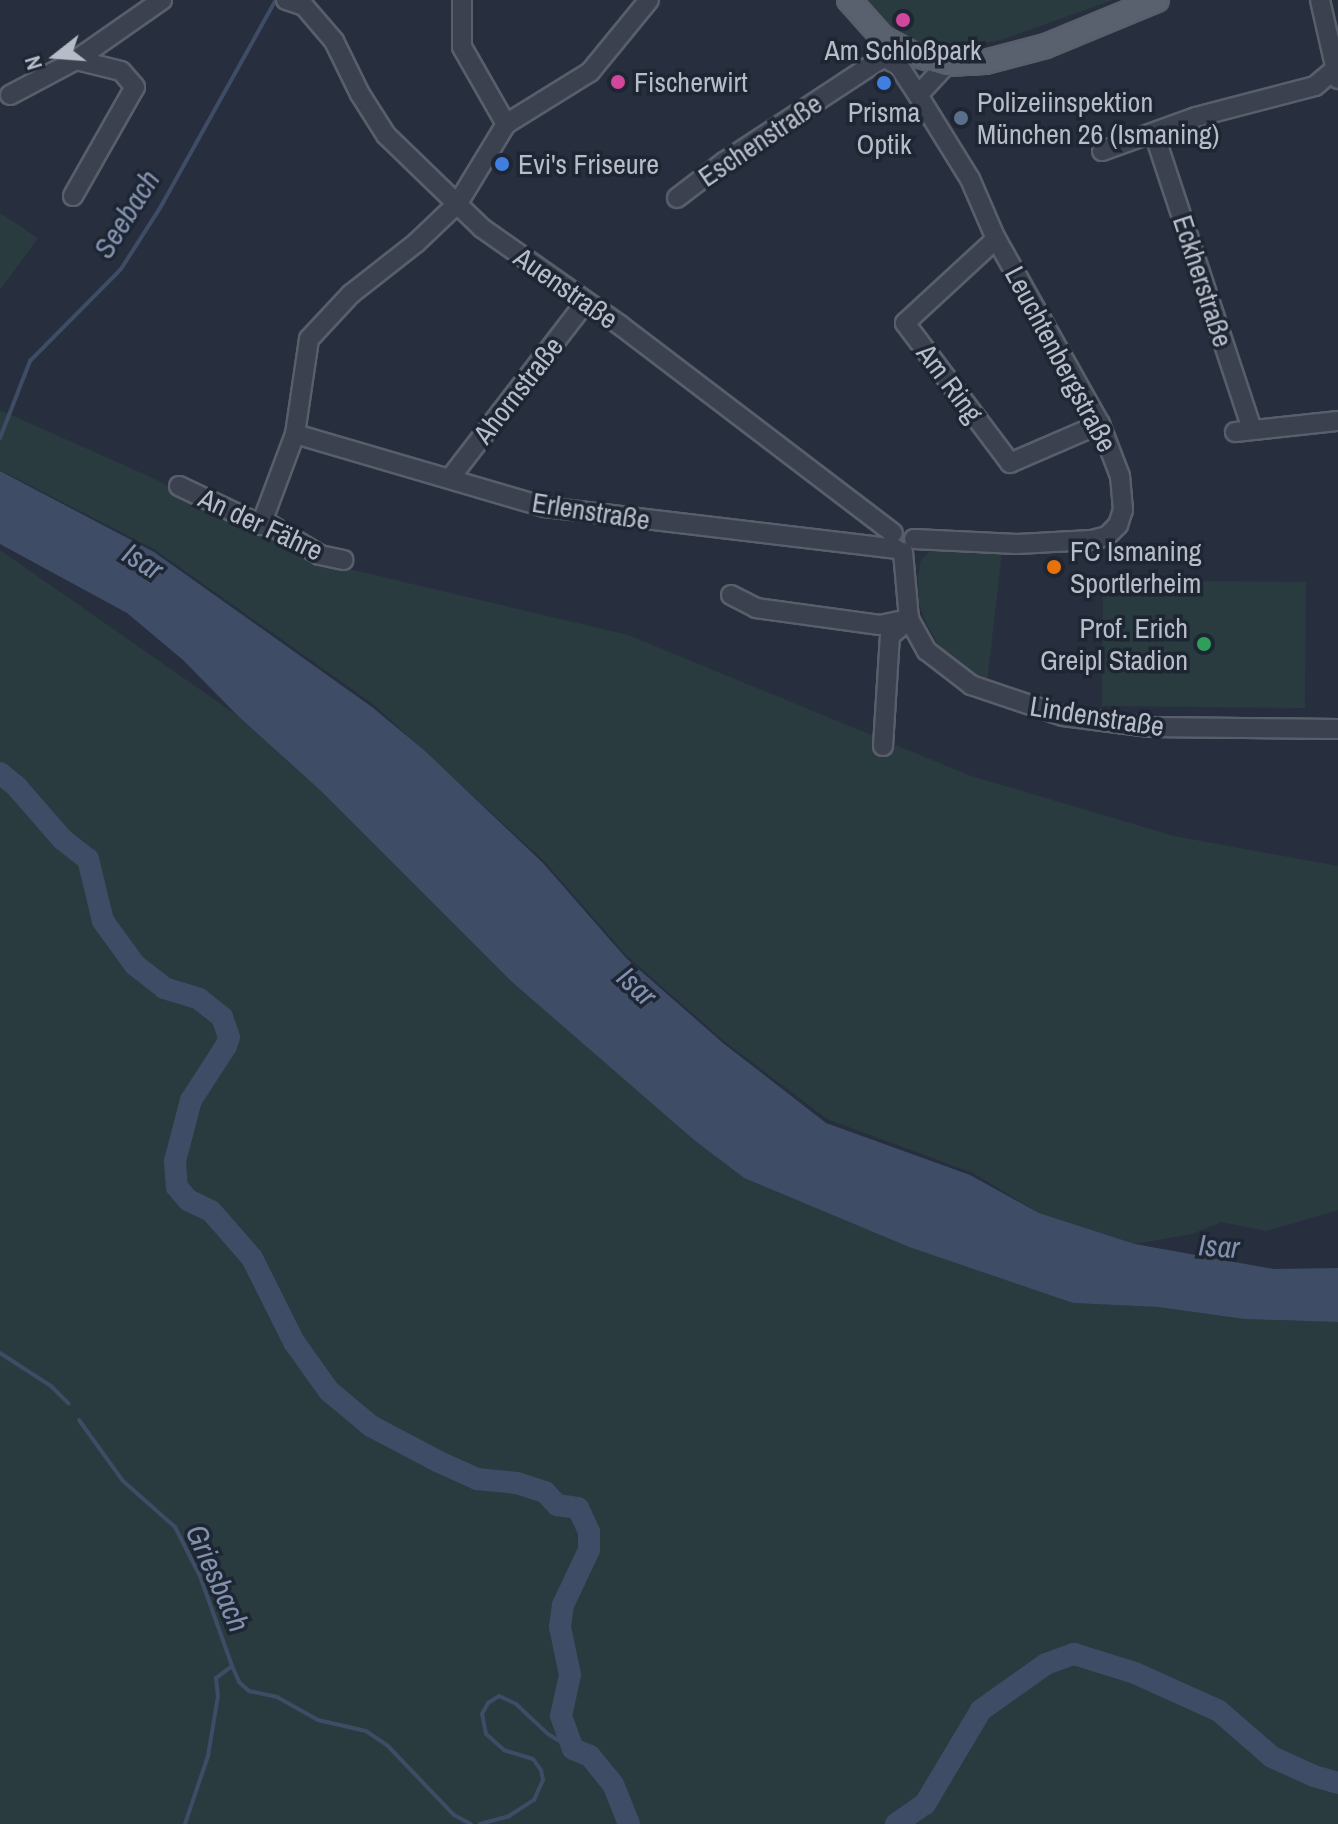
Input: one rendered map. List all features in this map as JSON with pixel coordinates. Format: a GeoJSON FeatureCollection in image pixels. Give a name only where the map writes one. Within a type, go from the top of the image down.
{"type":"FeatureCollection","features":[{"type":"Feature","properties":{"kind":"main road"},"geometry":{"type":"LineString","coordinates":[[849,0],[884,47],[947,64],[985,62],[1046,46],[1157,0]]}},
{"type":"Feature","properties":{"kind":"street"},"geometry":{"type":"LineString","coordinates":[[10,95],[76,60],[162,0]]}},
{"type":"Feature","properties":{"kind":"street"},"geometry":{"type":"LineString","coordinates":[[462,0],[462,47],[506,124]]}},
{"type":"Feature","properties":{"kind":"street"},"geometry":{"type":"LineString","coordinates":[[261,525],[295,434],[309,339],[351,294],[416,243],[458,203],[506,124],[590,72],[649,0]]}},
{"type":"Feature","properties":{"kind":"street"},"geometry":{"type":"LineString","coordinates":[[1102,151],[1253,101],[1315,86],[1337,72],[1320,0]]}},
{"type":"Feature","properties":{"kind":"street","name":"Auenstraße"},"geometry":{"type":"LineString","coordinates":[[300,2],[334,41],[360,94],[386,135],[482,228],[620,325],[901,543]]}},
{"type":"Feature","properties":{"kind":"street"},"geometry":{"type":"LineString","coordinates":[[884,47],[918,95],[947,64]]}},
{"type":"Feature","properties":{"kind":"street","name":"Eschenstraße"},"geometry":{"type":"LineString","coordinates":[[677,198],[884,47]]}},
{"type":"Feature","properties":{"kind":"street"},"geometry":{"type":"LineString","coordinates":[[73,196],[135,87],[121,71],[76,60]]}},
{"type":"Feature","properties":{"kind":"street","name":"Leuchtenbergstraße"},"geometry":{"type":"LineString","coordinates":[[901,543],[1017,544],[1107,536],[1118,525],[1123,494],[1100,424],[996,239],[970,179],[918,95]]}},
{"type":"Feature","properties":{"kind":"street","name":"Eckherstraße"},"geometry":{"type":"LineString","coordinates":[[1154,133],[1244,430],[1338,421]]}},
{"type":"Feature","properties":{"kind":"street","name":"Am Ring"},"geometry":{"type":"LineString","coordinates":[[996,239],[905,323],[1010,463],[1100,424]]}},
{"type":"Feature","properties":{"kind":"street","name":"Ahornstraße"},"geometry":{"type":"LineString","coordinates":[[451,477],[585,303]]}},
{"type":"Feature","properties":{"kind":"street","name":"Erlenstraße"},"geometry":{"type":"LineString","coordinates":[[295,434],[451,477],[545,507],[885,551],[901,543]]}},
{"type":"Feature","properties":{"kind":"street","name":"An der Fähre"},"geometry":{"type":"LineString","coordinates":[[179,486],[261,525],[272,526],[320,555],[343,560]]}},
{"type":"Feature","properties":{"kind":"street","name":"Lindenstraße"},"geometry":{"type":"LineString","coordinates":[[901,543],[909,619],[927,651],[971,685],[1051,713],[1149,727],[1338,729]]}},
{"type":"Feature","properties":{"kind":"street"},"geometry":{"type":"LineString","coordinates":[[731,595],[756,608],[880,625],[909,619]]}},
{"type":"Feature","properties":{"kind":"street"},"geometry":{"type":"LineString","coordinates":[[883,746],[890,636],[909,619]]}},
{"type":"Feature","properties":{"kind":"shaded area"},"geometry":{"type":"Polygon","coordinates":[[[858,0],[1113,0],[1004,39],[956,50],[931,51],[887,31],[858,0]]]}},
{"type":"Feature","properties":{"kind":"shaded area"},"geometry":{"type":"Polygon","coordinates":[[[0,213],[38,238],[0,290],[0,213]]]}},
{"type":"Feature","properties":{"kind":"shaded area"},"geometry":{"type":"Polygon","coordinates":[[[0,410],[157,480],[319,562],[628,635],[971,776],[1174,836],[1338,866],[1338,1210],[1267,1231],[1221,1222],[1192,1234],[1135,1244],[1039,1213],[973,1173],[827,1119],[724,1041],[626,955],[544,861],[373,704],[154,549],[0,470],[0,410]]]}},
{"type":"Feature","properties":{"kind":"shaded area"},"geometry":{"type":"Polygon","coordinates":[[[932,549],[1002,551],[987,683],[943,654],[926,623],[919,603],[918,577],[921,559],[932,549]]]}},
{"type":"Feature","properties":{"kind":"shaded area"},"geometry":{"type":"Polygon","coordinates":[[[0,550],[238,716],[321,791],[512,982],[694,1140],[744,1178],[909,1247],[1073,1303],[1158,1307],[1244,1319],[1338,1322],[1338,1824],[0,1824],[0,550]]]}},
{"type":"Feature","properties":{"kind":"shaded area","name":"Prof. Erich Greipl Stadion"},"geometry":{"type":"Polygon","coordinates":[[[1103,580],[1306,582],[1305,708],[1102,706],[1103,580]]]}},
{"type":"Feature","properties":{"kind":"water","name":"Isar"},"geometry":{"type":"Polygon","coordinates":[[[0,471],[154,552],[372,707],[425,751],[543,863],[626,958],[723,1043],[826,1123],[970,1175],[1039,1213],[1135,1244],[1274,1269],[1338,1268],[1338,1322],[1244,1319],[1158,1307],[1073,1303],[909,1247],[744,1178],[694,1140],[512,982],[321,791],[238,716],[183,660],[127,613],[0,544],[0,471]]]}},
{"type":"Feature","properties":{"kind":"waterway","name":"Seebach"},"geometry":{"type":"LineString","coordinates":[[0,438],[30,361],[121,269],[160,208],[276,0]]}},
{"type":"Feature","properties":{"kind":"waterway"},"geometry":{"type":"LineString","coordinates":[[0,773],[16,786],[62,839],[88,859],[103,921],[135,965],[164,988],[199,999],[222,1017],[229,1037],[191,1100],[175,1161],[177,1187],[188,1200],[211,1211],[252,1258],[294,1342],[329,1391],[371,1426],[437,1461],[477,1479],[517,1483],[545,1492],[557,1505],[578,1508],[589,1532],[589,1550],[563,1605],[560,1627],[570,1675],[561,1716],[573,1749],[590,1756],[613,1784],[629,1824]]}},
{"type":"Feature","properties":{"kind":"waterway","name":"Griesbach"},"geometry":{"type":"LineString","coordinates":[[0,1353],[51,1386],[69,1404]]}},
{"type":"Feature","properties":{"kind":"waterway","name":"Griesbach"},"geometry":{"type":"LineString","coordinates":[[79,1420],[123,1481],[175,1527],[200,1576],[232,1666],[216,1678],[218,1696],[208,1756],[185,1824]]}},
{"type":"Feature","properties":{"kind":"waterway"},"geometry":{"type":"LineString","coordinates":[[896,1824],[925,1804],[981,1710],[1046,1664],[1074,1654],[1135,1673],[1219,1711],[1272,1757],[1338,1783]]}},
{"type":"Feature","properties":{"kind":"waterway"},"geometry":{"type":"LineString","coordinates":[[232,1666],[239,1682],[249,1691],[277,1697],[318,1720],[366,1731],[387,1745],[454,1815],[471,1824]]}},
{"type":"Feature","properties":{"kind":"waterway"},"geometry":{"type":"LineString","coordinates":[[480,1824],[509,1816],[534,1800],[543,1780],[541,1770],[533,1759],[504,1750],[486,1734],[482,1714],[488,1703],[499,1696],[516,1704],[548,1734],[573,1749]]}},
{"type":"Feature","properties":{"kind":"place","name":"Am Schloßpark"},"geometry":{"type":"Point","coordinates":[903,20]}},
{"type":"Feature","properties":{"kind":"place","name":"Fischerwirt"},"geometry":{"type":"Point","coordinates":[618,82]}},
{"type":"Feature","properties":{"kind":"place","name":"Prisma Optik"},"geometry":{"type":"Point","coordinates":[884,83]}},
{"type":"Feature","properties":{"kind":"place","name":"Polizeiinspektion München 26 (Ismaning)"},"geometry":{"type":"Point","coordinates":[961,118]}},
{"type":"Feature","properties":{"kind":"place","name":"Evi's Friseure"},"geometry":{"type":"Point","coordinates":[502,164]}},
{"type":"Feature","properties":{"kind":"place","name":"FC Ismaning Sportlerheim"},"geometry":{"type":"Point","coordinates":[1054,567]}},
{"type":"Feature","properties":{"kind":"place","name":"Prof. Erich Greipl Stadion"},"geometry":{"type":"Point","coordinates":[1204,644]}}]}
